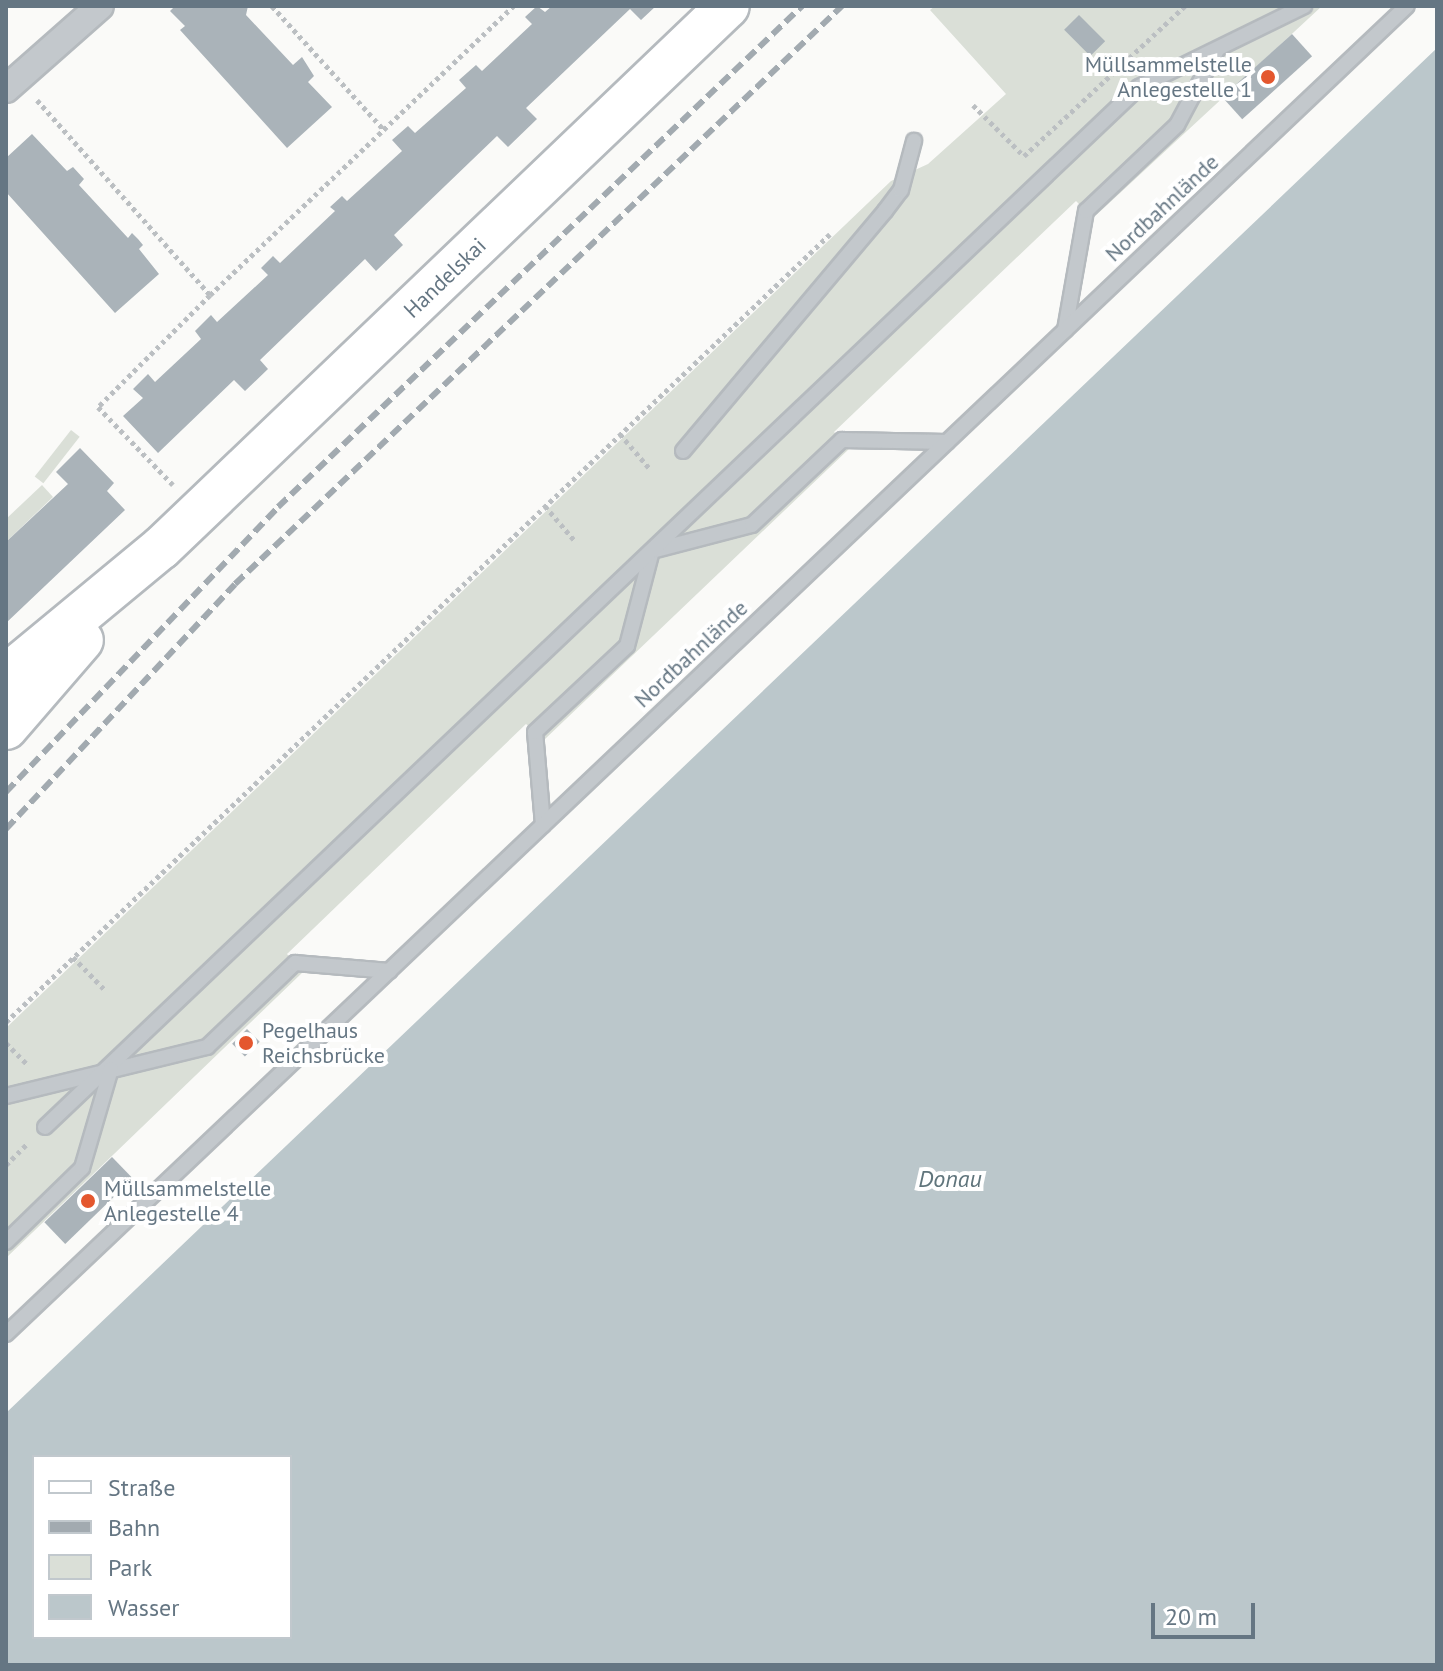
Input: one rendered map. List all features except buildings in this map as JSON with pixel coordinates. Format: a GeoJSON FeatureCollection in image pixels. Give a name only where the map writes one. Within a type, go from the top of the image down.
{"type":"FeatureCollection","features":[{"type":"Feature","properties":{"kind":"main road","name":"Handelskai"},"geometry":{"type":"LineString","coordinates":[[6,676],[161,548],[728,6]]}},
{"type":"Feature","properties":{"kind":"main road","name":"Handelskai"},"geometry":{"type":"LineString","coordinates":[[6,728],[161,548]]}},
{"type":"Feature","properties":{"kind":"street"},"geometry":{"type":"LineString","coordinates":[[12,84],[100,6]]}},
{"type":"Feature","properties":{"kind":"lane"},"geometry":{"type":"LineString","coordinates":[[45,1127],[111,1069],[1139,87],[1304,6]]}},
{"type":"Feature","properties":{"kind":"lane","name":"Nordbahnlände"},"geometry":{"type":"LineString","coordinates":[[6,1334],[1407,6]]}},
{"type":"Feature","properties":{"kind":"lane"},"geometry":{"type":"LineString","coordinates":[[1065,330],[1086,211],[1177,125],[1217,50]]}},
{"type":"Feature","properties":{"kind":"lane"},"geometry":{"type":"LineString","coordinates":[[683,451],[901,190],[914,141]]}},
{"type":"Feature","properties":{"kind":"lane"},"geometry":{"type":"LineString","coordinates":[[652,551],[752,525],[842,440],[947,442]]}},
{"type":"Feature","properties":{"kind":"lane"},"geometry":{"type":"LineString","coordinates":[[543,825],[535,732],[627,646],[652,551]]}},
{"type":"Feature","properties":{"kind":"lane"},"geometry":{"type":"LineString","coordinates":[[6,1096],[207,1047],[295,963],[390,971]]}},
{"type":"Feature","properties":{"kind":"lane"},"geometry":{"type":"LineString","coordinates":[[6,1242],[82,1168],[111,1069]]}},
{"type":"Feature","properties":{"kind":"path"},"geometry":{"type":"LineString","coordinates":[[272,6],[384,130]]}},
{"type":"Feature","properties":{"kind":"path"},"geometry":{"type":"LineString","coordinates":[[198,513],[98,407],[210,295],[514,6]]}},
{"type":"Feature","properties":{"kind":"path"},"geometry":{"type":"LineString","coordinates":[[973,105],[1024,156],[1185,6]]}},
{"type":"Feature","properties":{"kind":"path"},"geometry":{"type":"LineString","coordinates":[[12,84],[210,295]]}},
{"type":"Feature","properties":{"kind":"path"},"geometry":{"type":"LineString","coordinates":[[6,1022],[833,231]]}},
{"type":"Feature","properties":{"kind":"path"},"geometry":{"type":"LineString","coordinates":[[620,434],[649,468]]}},
{"type":"Feature","properties":{"kind":"path"},"geometry":{"type":"LineString","coordinates":[[545,506],[574,540]]}},
{"type":"Feature","properties":{"kind":"path"},"geometry":{"type":"LineString","coordinates":[[73,957],[106,991]]}},
{"type":"Feature","properties":{"kind":"path"},"geometry":{"type":"LineString","coordinates":[[6,1043],[28,1065]]}},
{"type":"Feature","properties":{"kind":"green space"},"geometry":{"type":"Polygon","coordinates":[[[935,6],[1322,6],[1093,218],[1076,201],[834,432],[850,448],[544,740],[526,724],[287,954],[303,972],[6,1258],[6,1028],[891,181],[928,164],[1006,94],[930,10],[935,6]]]}},
{"type":"Feature","properties":{"kind":"green space"},"geometry":{"type":"Polygon","coordinates":[[[71,430],[80,437],[43,483],[35,476],[71,430]]]}},
{"type":"Feature","properties":{"kind":"green space"},"geometry":{"type":"Polygon","coordinates":[[[42,485],[53,497],[6,542],[6,519],[42,485]]]}},
{"type":"Feature","properties":{"kind":"water","name":"Donau"},"geometry":{"type":"Polygon","coordinates":[[[1437,48],[1437,1665],[6,1665],[6,1413],[1437,48]]]}},
{"type":"Feature","properties":{"kind":"railway"},"geometry":{"type":"LineString","coordinates":[[6,792],[278,507],[802,6]]}},
{"type":"Feature","properties":{"kind":"railway"},"geometry":{"type":"LineString","coordinates":[[6,829],[235,584],[842,6]]}},
{"type":"Feature","properties":{"kind":"place","name":"Müllsammelstelle Anlegestelle 1"},"geometry":{"type":"Point","coordinates":[1268,77]}},
{"type":"Feature","properties":{"kind":"place","name":"Pegelhaus Reichsbrücke"},"geometry":{"type":"Point","coordinates":[246,1043]}},
{"type":"Feature","properties":{"kind":"place","name":"Müllsammelstelle Anlegestelle 4"},"geometry":{"type":"Point","coordinates":[88,1201]}}]}
